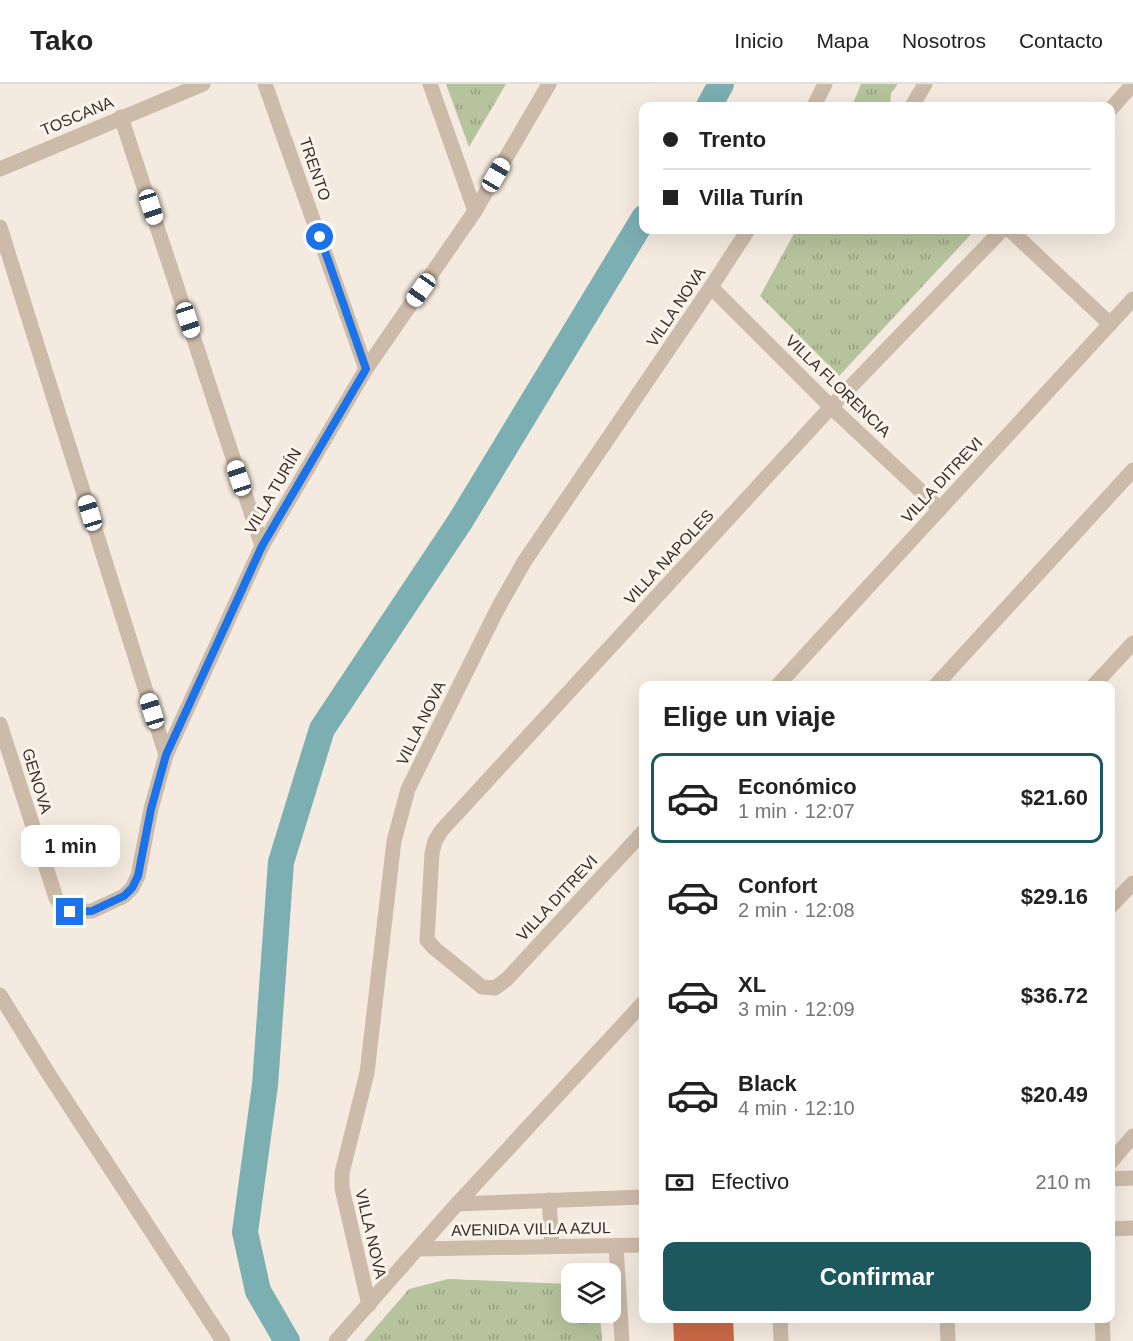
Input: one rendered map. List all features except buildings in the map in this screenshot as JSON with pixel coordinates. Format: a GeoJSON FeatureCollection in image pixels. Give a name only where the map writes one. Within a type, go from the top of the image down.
{"type":"FeatureCollection","features":[{"type":"Feature","properties":{"kind":"street","name":"TOSCANA"},"geometry":{"type":"LineString","coordinates":[[0,169],[203,84]]}},
{"type":"Feature","properties":{"kind":"street","name":"TRENTO"},"geometry":{"type":"LineString","coordinates":[[265,84],[366,369]]}},
{"type":"Feature","properties":{"kind":"street"},"geometry":{"type":"LineString","coordinates":[[430,84],[475,211]]}},
{"type":"Feature","properties":{"kind":"street","name":"VILLA TURÍN"},"geometry":{"type":"LineString","coordinates":[[70,912],[92,911],[124,896],[132,888],[138,876],[151,809],[166,755],[262,546],[366,369],[475,211],[549,84]]}},
{"type":"Feature","properties":{"kind":"street"},"geometry":{"type":"LineString","coordinates":[[915,102],[925,84]]}},
{"type":"Feature","properties":{"kind":"street"},"geometry":{"type":"LineString","coordinates":[[1115,104],[1133,84]]}},
{"type":"Feature","properties":{"kind":"street"},"geometry":{"type":"LineString","coordinates":[[815,102],[821,86]]}},
{"type":"Feature","properties":{"kind":"street"},"geometry":{"type":"LineString","coordinates":[[121,117],[262,546]]}},
{"type":"Feature","properties":{"kind":"street"},"geometry":{"type":"LineString","coordinates":[[0,227],[166,755]]}},
{"type":"Feature","properties":{"kind":"street","name":"VILLA NOVA"},"geometry":{"type":"LineString","coordinates":[[369,1305],[342,1188],[342,1173],[367,1073],[394,841],[408,789],[497,610],[524,562],[745,234]]}},
{"type":"Feature","properties":{"kind":"street","name":"VILLA NAPOLES"},"geometry":{"type":"LineString","coordinates":[[495,988],[482,987],[427,940],[432,852],[441,831],[831,407],[998,234]]}},
{"type":"Feature","properties":{"kind":"street"},"geometry":{"type":"LineString","coordinates":[[1014,234],[1110,324]]}},
{"type":"Feature","properties":{"kind":"street","name":"VILLA FLORENCIA"},"geometry":{"type":"LineString","coordinates":[[711,287],[831,407],[940,509]]}},
{"type":"Feature","properties":{"kind":"street","name":"VILLA DITREVI"},"geometry":{"type":"LineString","coordinates":[[782,681],[1133,299]]}},
{"type":"Feature","properties":{"kind":"street"},"geometry":{"type":"LineString","coordinates":[[940,681],[1133,470]]}},
{"type":"Feature","properties":{"kind":"street"},"geometry":{"type":"LineString","coordinates":[[1099,681],[1133,643]]}},
{"type":"Feature","properties":{"kind":"street","name":"GENOVA"},"geometry":{"type":"LineString","coordinates":[[0,724],[49,880],[56,898],[63,908],[70,912]]}},
{"type":"Feature","properties":{"kind":"street","name":"VILLA DITREVI"},"geometry":{"type":"LineString","coordinates":[[495,988],[507,979],[639,836]]}},
{"type":"Feature","properties":{"kind":"street"},"geometry":{"type":"LineString","coordinates":[[1115,902],[1133,883]]}},
{"type":"Feature","properties":{"kind":"street"},"geometry":{"type":"LineString","coordinates":[[0,995],[48,1073],[223,1341]]}},
{"type":"Feature","properties":{"kind":"street"},"geometry":{"type":"LineString","coordinates":[[336,1341],[458,1204],[639,1007]]}},
{"type":"Feature","properties":{"kind":"street"},"geometry":{"type":"LineString","coordinates":[[1115,1156],[1133,1136]]}},
{"type":"Feature","properties":{"kind":"street"},"geometry":{"type":"LineString","coordinates":[[1115,1179],[1133,1178]]}},
{"type":"Feature","properties":{"kind":"street","name":"AVENIDA VILLA AZUL"},"geometry":{"type":"LineString","coordinates":[[458,1204],[639,1197]]}},
{"type":"Feature","properties":{"kind":"street"},"geometry":{"type":"LineString","coordinates":[[549,1200],[552,1245]]}},
{"type":"Feature","properties":{"kind":"street"},"geometry":{"type":"LineString","coordinates":[[1115,1229],[1133,1228]]}},
{"type":"Feature","properties":{"kind":"street","name":"AVENIDA VILLA AZUL"},"geometry":{"type":"LineString","coordinates":[[418,1249],[639,1245]]}},
{"type":"Feature","properties":{"kind":"street"},"geometry":{"type":"LineString","coordinates":[[616,1246],[622,1341]]}},
{"type":"Feature","properties":{"kind":"street"},"geometry":{"type":"LineString","coordinates":[[780,1323],[781,1341]]}},
{"type":"Feature","properties":{"kind":"street"},"geometry":{"type":"LineString","coordinates":[[947,1323],[948,1341]]}},
{"type":"Feature","properties":{"kind":"street"},"geometry":{"type":"LineString","coordinates":[[1102,1323],[1103,1341]]}},
{"type":"Feature","properties":{"kind":"green space"},"geometry":{"type":"Polygon","coordinates":[[[446,84],[506,84],[469,147],[446,84]]]}},
{"type":"Feature","properties":{"kind":"green space"},"geometry":{"type":"Polygon","coordinates":[[[861,84],[898,84],[891,93],[890,102],[854,102],[861,84]]]}},
{"type":"Feature","properties":{"kind":"green space"},"geometry":{"type":"Polygon","coordinates":[[[794,234],[971,234],[839,376],[760,296],[794,234]]]}},
{"type":"Feature","properties":{"kind":"green space"},"geometry":{"type":"Polygon","coordinates":[[[448,1279],[561,1284],[561,1323],[601,1323],[602,1341],[364,1341],[409,1289],[448,1279]]]}},
{"type":"Feature","properties":{"kind":"waterway"},"geometry":{"type":"LineString","coordinates":[[711,102],[721,84]]}},
{"type":"Feature","properties":{"kind":"waterway"},"geometry":{"type":"LineString","coordinates":[[287,1341],[258,1291],[245,1232],[265,1085],[281,862],[322,729],[461,520],[639,226]]}},
{"type":"Feature","properties":{"kind":"route"},"geometry":{"type":"LineString","coordinates":[[70,912],[92,911],[124,896],[132,888],[138,876],[151,809],[166,755],[262,546],[366,369],[320,237]]}}]}
